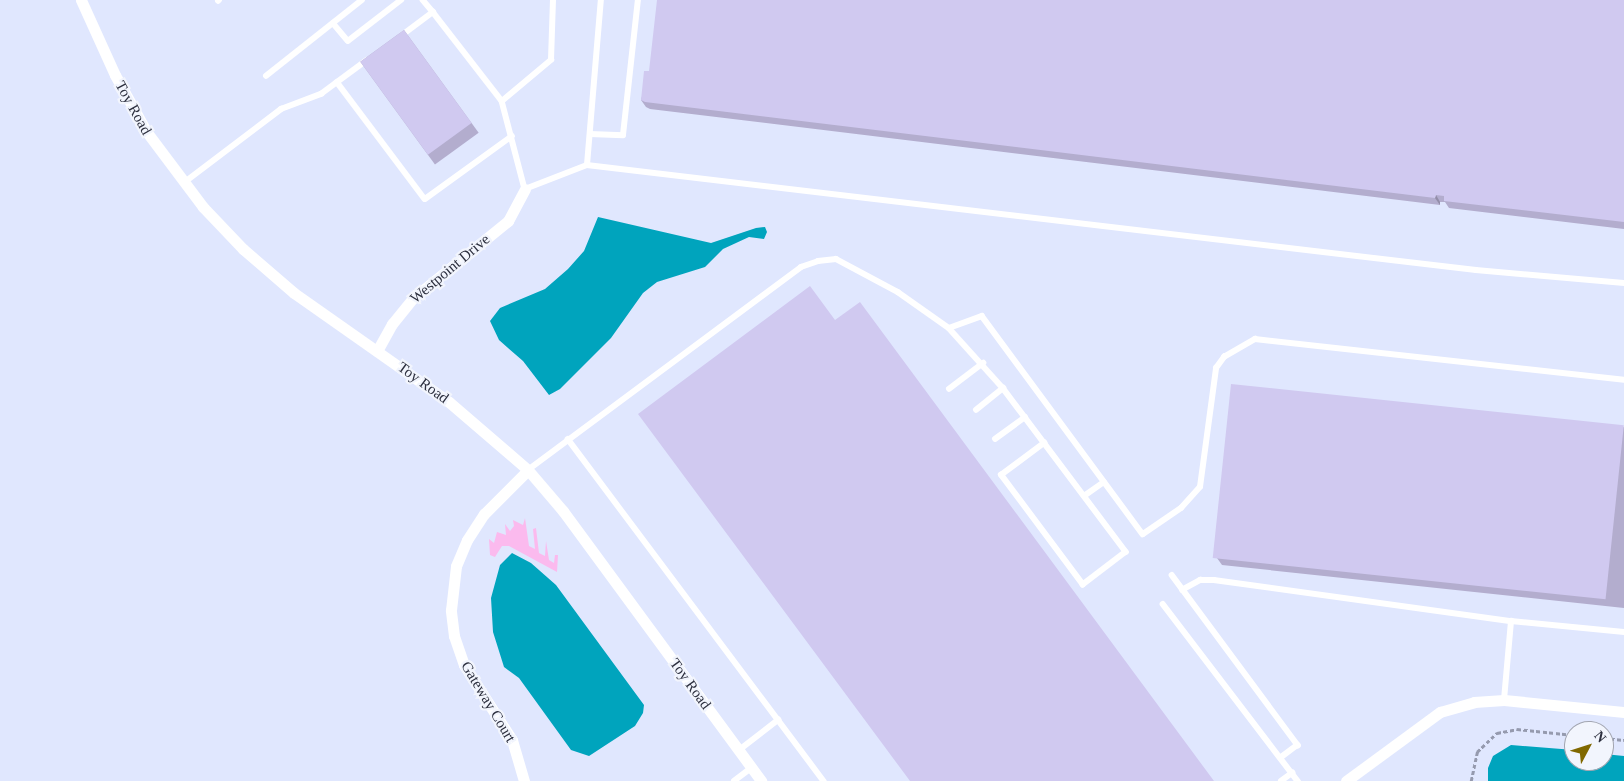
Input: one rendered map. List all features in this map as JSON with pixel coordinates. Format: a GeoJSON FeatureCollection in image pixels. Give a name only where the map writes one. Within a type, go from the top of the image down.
{"type":"FeatureCollection","features":[{"type":"Feature","properties":{"kind":"street","name":"Toy Road"},"geometry":{"type":"LineString","coordinates":[[81,0],[126,98],[183,184],[264,268],[322,315],[449,402],[528,470],[563,511],[761,781]]}},
{"type":"Feature","properties":{"kind":"street","name":"Westpoint Drive"},"geometry":{"type":"LineString","coordinates":[[376,351],[412,299],[508,221],[525,188]]}},
{"type":"Feature","properties":{"kind":"street","name":"Gateway Court"},"geometry":{"type":"LineString","coordinates":[[524,781],[512,740],[464,665],[454,636],[451,610],[456,566],[467,540],[494,503],[528,470]]}},
{"type":"Feature","properties":{"kind":"street"},"geometry":{"type":"LineString","coordinates":[[1346,781],[1440,712],[1474,702],[1504,700],[1624,712]]}},
{"type":"Feature","properties":{"kind":"lane"},"geometry":{"type":"LineString","coordinates":[[266,76],[362,0]]}},
{"type":"Feature","properties":{"kind":"lane"},"geometry":{"type":"LineString","coordinates":[[333,23],[348,41],[401,0]]}},
{"type":"Feature","properties":{"kind":"lane"},"geometry":{"type":"LineString","coordinates":[[423,0],[502,101],[525,188],[587,165],[1476,270],[1624,283]]}},
{"type":"Feature","properties":{"kind":"lane"},"geometry":{"type":"LineString","coordinates":[[502,101],[551,60],[553,0]]}},
{"type":"Feature","properties":{"kind":"lane"},"geometry":{"type":"LineString","coordinates":[[587,165],[601,0]]}},
{"type":"Feature","properties":{"kind":"lane"},"geometry":{"type":"LineString","coordinates":[[590,134],[623,135],[638,0]]}},
{"type":"Feature","properties":{"kind":"lane"},"geometry":{"type":"LineString","coordinates":[[393,41],[433,12]]}},
{"type":"Feature","properties":{"kind":"lane"},"geometry":{"type":"LineString","coordinates":[[183,184],[281,109],[320,94],[377,53]]}},
{"type":"Feature","properties":{"kind":"lane"},"geometry":{"type":"LineString","coordinates":[[337,82],[425,199],[512,136]]}},
{"type":"Feature","properties":{"kind":"lane"},"geometry":{"type":"LineString","coordinates":[[528,470],[793,273],[818,261],[836,259],[847,262],[949,328],[983,363],[1025,417],[1126,552],[1083,585],[1001,475],[1044,443]]}},
{"type":"Feature","properties":{"kind":"lane"},"geometry":{"type":"LineString","coordinates":[[949,328],[982,316],[1144,534],[1192,498],[1200,488],[1216,368],[1224,357],[1255,339],[1624,380]]}},
{"type":"Feature","properties":{"kind":"lane"},"geometry":{"type":"LineString","coordinates":[[949,389],[983,363]]}},
{"type":"Feature","properties":{"kind":"lane"},"geometry":{"type":"LineString","coordinates":[[976,410],[1003,388]]}},
{"type":"Feature","properties":{"kind":"lane"},"geometry":{"type":"LineString","coordinates":[[995,439],[1025,417]]}},
{"type":"Feature","properties":{"kind":"lane"},"geometry":{"type":"LineString","coordinates":[[568,439],[824,781]]}},
{"type":"Feature","properties":{"kind":"lane"},"geometry":{"type":"LineString","coordinates":[[1084,496],[1104,482]]}},
{"type":"Feature","properties":{"kind":"lane"},"geometry":{"type":"LineString","coordinates":[[1172,575],[1298,745],[1281,758]]}},
{"type":"Feature","properties":{"kind":"lane"},"geometry":{"type":"LineString","coordinates":[[1182,590],[1200,580],[1214,580],[1511,621],[1624,632]]}},
{"type":"Feature","properties":{"kind":"lane"},"geometry":{"type":"LineString","coordinates":[[1163,604],[1298,781]]}},
{"type":"Feature","properties":{"kind":"lane"},"geometry":{"type":"LineString","coordinates":[[1504,700],[1511,621]]}},
{"type":"Feature","properties":{"kind":"lane"},"geometry":{"type":"LineString","coordinates":[[738,750],[778,720]]}},
{"type":"Feature","properties":{"kind":"lane"},"geometry":{"type":"LineString","coordinates":[[734,781],[751,768]]}},
{"type":"Feature","properties":{"kind":"lane"},"geometry":{"type":"LineString","coordinates":[[1281,781],[1292,773]]}},
{"type":"Feature","properties":{"kind":"path"},"geometry":{"type":"LineString","coordinates":[[1471,781],[1478,752],[1497,733],[1517,729],[1564,734]]}},
{"type":"Feature","properties":{"kind":"shaded area"},"geometry":{"type":"Polygon","coordinates":[[[525,518],[529,546],[535,549],[533,529],[536,528],[539,553],[545,556],[546,541],[549,560],[554,563],[555,555],[558,555],[557,572],[509,546],[502,546],[495,557],[490,555],[489,539],[494,543],[497,532],[506,535],[505,524],[510,531],[514,526],[513,520],[523,525],[525,518]]]}},
{"type":"Feature","properties":{"kind":"water"},"geometry":{"type":"Polygon","coordinates":[[[598,217],[711,243],[756,228],[765,227],[767,232],[764,239],[749,237],[723,249],[705,267],[657,282],[643,293],[611,338],[560,389],[549,395],[523,361],[499,340],[490,321],[500,308],[545,289],[568,269],[584,251],[598,217]]]}},
{"type":"Feature","properties":{"kind":"water"},"geometry":{"type":"Polygon","coordinates":[[[512,553],[531,563],[556,585],[644,705],[643,713],[635,726],[589,756],[571,750],[519,678],[504,667],[493,632],[491,598],[500,565],[512,553]]]}},
{"type":"Feature","properties":{"kind":"water"},"geometry":{"type":"Polygon","coordinates":[[[1511,745],[1564,749],[1564,771],[1614,771],[1614,755],[1624,756],[1624,781],[1488,781],[1488,768],[1493,756],[1511,745]]]}},
{"type":"Feature","properties":{"kind":"building"},"geometry":{"type":"Polygon","coordinates":[[[657,0],[1624,0],[1624,222],[1444,201],[1444,196],[1436,195],[1435,198],[645,102],[641,100],[644,71],[649,71],[657,0]]]}},
{"type":"Feature","properties":{"kind":"building"},"geometry":{"type":"Polygon","coordinates":[[[404,30],[472,123],[428,155],[360,62],[404,30]]]}},
{"type":"Feature","properties":{"kind":"building"},"geometry":{"type":"Polygon","coordinates":[[[810,286],[835,320],[860,302],[1214,781],[910,781],[638,414],[810,286]]]}},
{"type":"Feature","properties":{"kind":"building"},"geometry":{"type":"Polygon","coordinates":[[[1231,384],[1624,425],[1606,599],[1213,558],[1231,384]]]}}]}
